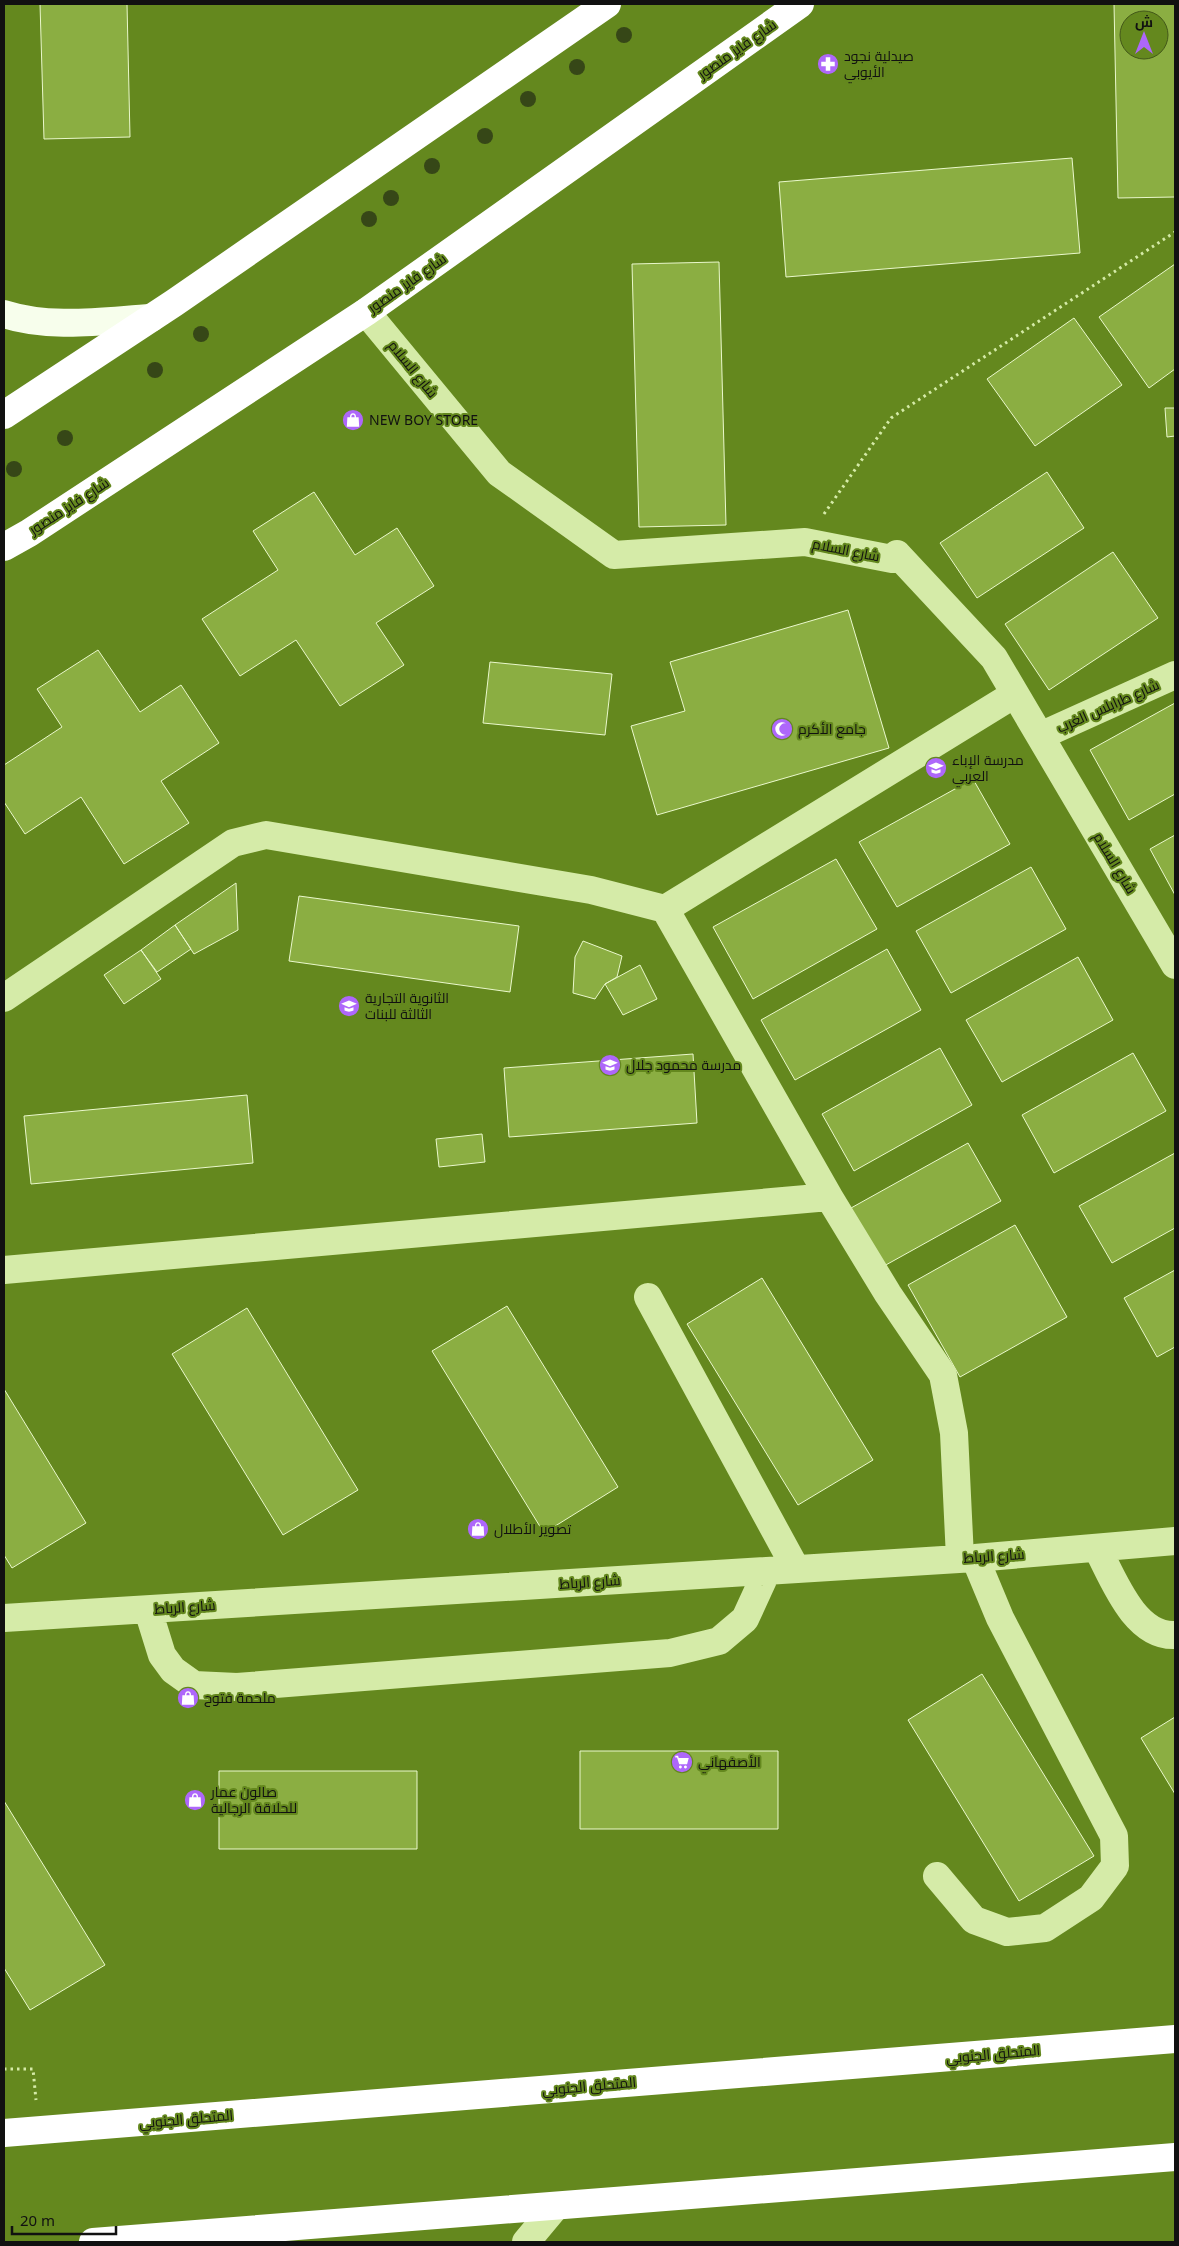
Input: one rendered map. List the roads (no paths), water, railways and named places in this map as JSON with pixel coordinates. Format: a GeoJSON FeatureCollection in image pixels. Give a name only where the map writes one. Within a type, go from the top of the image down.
{"type":"FeatureCollection","features":[{"type":"Feature","properties":{"kind":"highway"},"geometry":{"type":"LineString","coordinates":[[4,415],[151,318],[607,4]]}},
{"type":"Feature","properties":{"kind":"highway","name":"شارع فايز منصور"},"geometry":{"type":"LineString","coordinates":[[4,547],[16,535],[366,312],[800,4]]}},
{"type":"Feature","properties":{"kind":"highway","name":"المتحلق الجنوبي"},"geometry":{"type":"LineString","coordinates":[[4,2133],[1175,2040]]}},
{"type":"Feature","properties":{"kind":"highway"},"geometry":{"type":"LineString","coordinates":[[93,2242],[1175,2157]]}},
{"type":"Feature","properties":{"kind":"main road"},"geometry":{"type":"LineString","coordinates":[[4,314],[38,321],[72,323],[151,318]]}},
{"type":"Feature","properties":{"kind":"street","name":"شارع السلام"},"geometry":{"type":"LineString","coordinates":[[366,312],[499,473],[614,555],[805,542],[892,559],[897,554],[994,658],[1175,965]]}},
{"type":"Feature","properties":{"kind":"street","name":"شارع طرابلس الغرب"},"geometry":{"type":"LineString","coordinates":[[1040,736],[1175,675]]}},
{"type":"Feature","properties":{"kind":"street"},"geometry":{"type":"LineString","coordinates":[[665,909],[1015,694]]}},
{"type":"Feature","properties":{"kind":"street"},"geometry":{"type":"LineString","coordinates":[[4,998],[233,843],[266,835],[591,890],[665,909],[829,1197],[888,1294],[943,1375],[954,1433],[968,1558],[1114,1836],[1115,1866],[1091,1898],[1045,1928],[1007,1932],[974,1920],[937,1876]]}},
{"type":"Feature","properties":{"kind":"street"},"geometry":{"type":"LineString","coordinates":[[4,1270],[829,1197]]}},
{"type":"Feature","properties":{"kind":"street"},"geometry":{"type":"LineString","coordinates":[[648,1297],[796,1569]]}},
{"type":"Feature","properties":{"kind":"street","name":"شارع الرباط"},"geometry":{"type":"LineString","coordinates":[[8,1611],[148,1610],[968,1558],[1175,1541]]}},
{"type":"Feature","properties":{"kind":"street"},"geometry":{"type":"LineString","coordinates":[[1097,1548],[1128,1609],[1150,1627],[1164,1635],[1175,1635]]}},
{"type":"Feature","properties":{"kind":"street"},"geometry":{"type":"LineString","coordinates":[[148,1610],[162,1655],[173,1670],[194,1685],[237,1687],[670,1653],[720,1640],[745,1619],[767,1571]]}},
{"type":"Feature","properties":{"kind":"street"},"geometry":{"type":"LineString","coordinates":[[526,2242],[556,2206]]}},
{"type":"Feature","properties":{"kind":"place","name":"صيدلية نجود الأيوبي"},"geometry":{"type":"Point","coordinates":[828,64]}},
{"type":"Feature","properties":{"kind":"place","name":"NEW BOY STORE"},"geometry":{"type":"Point","coordinates":[353,420]}},
{"type":"Feature","properties":{"kind":"place","name":"جامع الأكرم"},"geometry":{"type":"Point","coordinates":[782,729]}},
{"type":"Feature","properties":{"kind":"place","name":"مدرسة الإباء العربي"},"geometry":{"type":"Point","coordinates":[936,768]}},
{"type":"Feature","properties":{"kind":"place","name":"الثانوية التجارية الثالثة للبنات"},"geometry":{"type":"Point","coordinates":[349,1006]}},
{"type":"Feature","properties":{"kind":"place","name":"مدرسة محمود جلال"},"geometry":{"type":"Point","coordinates":[610,1065]}},
{"type":"Feature","properties":{"kind":"place","name":"تصوير الأطلال"},"geometry":{"type":"Point","coordinates":[478,1529]}},
{"type":"Feature","properties":{"kind":"place","name":"ملحمة فتوح"},"geometry":{"type":"Point","coordinates":[188,1698]}},
{"type":"Feature","properties":{"kind":"place","name":"الأصفهاني"},"geometry":{"type":"Point","coordinates":[682,1762]}},
{"type":"Feature","properties":{"kind":"place","name":"صالون عمار للحلاقة الرجالية"},"geometry":{"type":"Point","coordinates":[195,1800]}}]}
